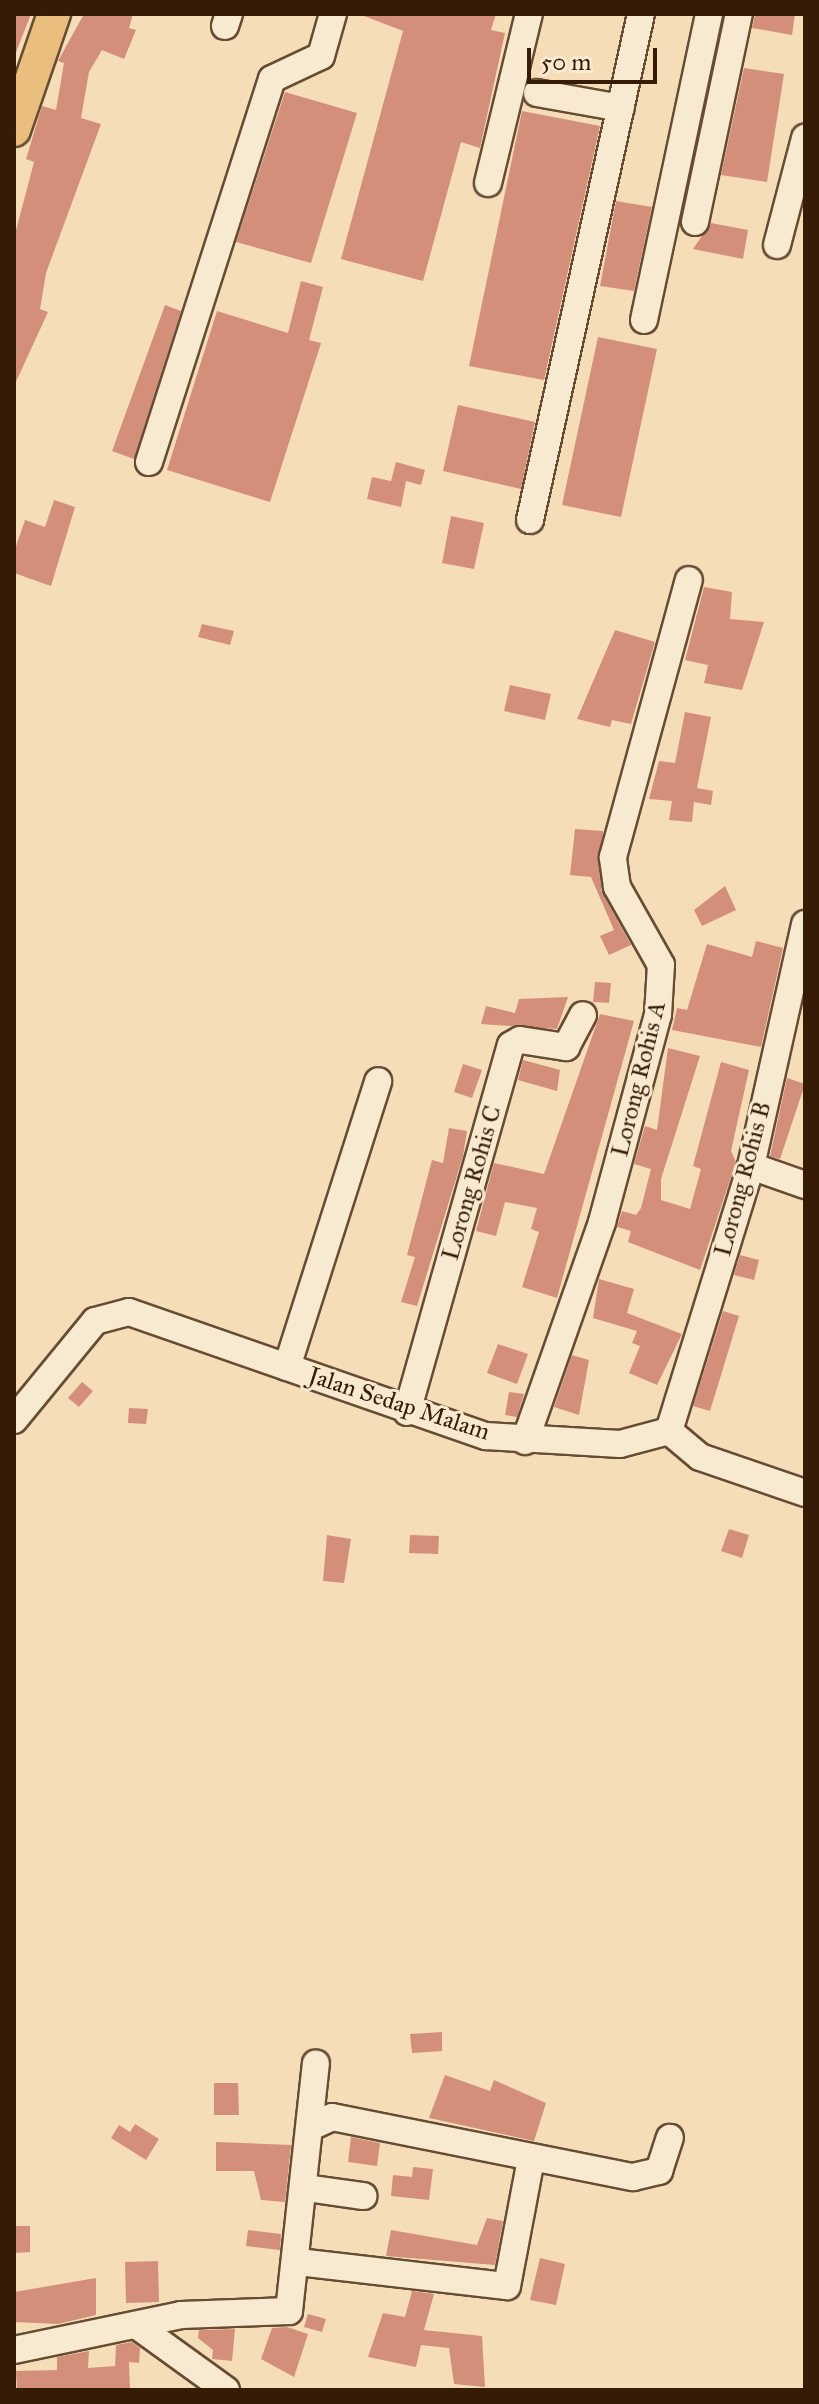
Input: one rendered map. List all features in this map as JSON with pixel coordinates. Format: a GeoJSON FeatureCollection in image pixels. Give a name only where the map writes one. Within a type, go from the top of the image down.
{"type":"FeatureCollection","features":[{"type":"Feature","properties":{"kind":"main road"},"geometry":{"type":"LineString","coordinates":[[14,130],[54,14]]}},
{"type":"Feature","properties":{"kind":"street"},"geometry":{"type":"LineString","coordinates":[[149,462],[272,79],[321,56],[333,14]]}},
{"type":"Feature","properties":{"kind":"street"},"geometry":{"type":"LineString","coordinates":[[488,183],[529,14]]}},
{"type":"Feature","properties":{"kind":"street"},"geometry":{"type":"LineString","coordinates":[[530,520],[641,14]]}},
{"type":"Feature","properties":{"kind":"street"},"geometry":{"type":"LineString","coordinates":[[644,320],[709,14]]}},
{"type":"Feature","properties":{"kind":"street"},"geometry":{"type":"LineString","coordinates":[[695,222],[739,14]]}},
{"type":"Feature","properties":{"kind":"street"},"geometry":{"type":"LineString","coordinates":[[537,93],[621,108]]}},
{"type":"Feature","properties":{"kind":"street"},"geometry":{"type":"LineString","coordinates":[[777,245],[805,138]]}},
{"type":"Feature","properties":{"kind":"street","name":"Lorong Rohis A"},"geometry":{"type":"LineString","coordinates":[[525,1441],[602,1222],[658,1015],[661,965],[617,887],[613,857],[689,580]]}},
{"type":"Feature","properties":{"kind":"street","name":"Lorong Rohis B"},"geometry":{"type":"LineString","coordinates":[[669,1431],[751,1166],[805,924]]}},
{"type":"Feature","properties":{"kind":"street","name":"Lorong Rohis C"},"geometry":{"type":"LineString","coordinates":[[407,1412],[511,1045],[520,1040],[566,1047],[583,1015]]}},
{"type":"Feature","properties":{"kind":"street"},"geometry":{"type":"LineString","coordinates":[[287,1367],[378,1081]]}},
{"type":"Feature","properties":{"kind":"street"},"geometry":{"type":"LineString","coordinates":[[751,1166],[805,1185]]}},
{"type":"Feature","properties":{"kind":"street","name":"Jalan Sedap Malam"},"geometry":{"type":"LineString","coordinates":[[14,1420],[95,1321],[129,1312],[407,1412],[525,1441],[620,1444],[669,1431]]}},
{"type":"Feature","properties":{"kind":"street"},"geometry":{"type":"LineString","coordinates":[[669,1431],[700,1457],[805,1493]]}},
{"type":"Feature","properties":{"kind":"street"},"geometry":{"type":"LineString","coordinates":[[14,2350],[208,2312],[282,2315],[292,2305],[298,2262],[313,2126],[316,2063]]}},
{"type":"Feature","properties":{"kind":"street"},"geometry":{"type":"LineString","coordinates":[[313,2126],[332,2117],[531,2159],[647,2177],[659,2171],[670,2138]]}},
{"type":"Feature","properties":{"kind":"street"},"geometry":{"type":"LineString","coordinates":[[298,2262],[507,2286],[531,2159]]}},
{"type":"Feature","properties":{"kind":"street"},"geometry":{"type":"LineString","coordinates":[[306,2188],[363,2196]]}},
{"type":"Feature","properties":{"kind":"street"},"geometry":{"type":"LineString","coordinates":[[136,2325],[226,2390]]}},
{"type":"Feature","properties":{"kind":"building"},"geometry":{"type":"Polygon","coordinates":[[[14,14],[31,14],[15,55],[14,55],[14,14]]]}},
{"type":"Feature","properties":{"kind":"building"},"geometry":{"type":"Polygon","coordinates":[[[84,14],[133,14],[129,28],[136,30],[124,59],[102,50],[89,72],[81,118],[101,124],[46,273],[40,309],[48,312],[14,386],[14,238],[34,162],[26,159],[42,106],[56,110],[64,63],[58,61],[84,14]]]}},
{"type":"Feature","properties":{"kind":"building"},"geometry":{"type":"Polygon","coordinates":[[[359,14],[496,14],[491,30],[505,33],[480,148],[461,142],[423,281],[341,259],[403,31],[359,14]]]}},
{"type":"Feature","properties":{"kind":"building"},"geometry":{"type":"Polygon","coordinates":[[[755,14],[795,14],[792,35],[752,28],[755,14]]]}},
{"type":"Feature","properties":{"kind":"building"},"geometry":{"type":"Polygon","coordinates":[[[744,68],[784,74],[767,182],[721,175],[744,68]]]}},
{"type":"Feature","properties":{"kind":"building"},"geometry":{"type":"Polygon","coordinates":[[[285,92],[357,113],[311,263],[236,242],[285,92]]]}},
{"type":"Feature","properties":{"kind":"building"},"geometry":{"type":"Polygon","coordinates":[[[522,111],[600,126],[544,380],[469,366],[522,111]]]}},
{"type":"Feature","properties":{"kind":"building"},"geometry":{"type":"Polygon","coordinates":[[[616,201],[652,207],[634,291],[600,286],[616,201]]]}},
{"type":"Feature","properties":{"kind":"building"},"geometry":{"type":"Polygon","coordinates":[[[711,223],[748,230],[743,259],[693,249],[711,223]]]}},
{"type":"Feature","properties":{"kind":"building"},"geometry":{"type":"Polygon","coordinates":[[[301,281],[323,287],[309,340],[321,343],[270,502],[167,470],[217,311],[288,333],[301,281]]]}},
{"type":"Feature","properties":{"kind":"building"},"geometry":{"type":"Polygon","coordinates":[[[165,305],[181,311],[134,459],[112,451],[165,305]]]}},
{"type":"Feature","properties":{"kind":"building"},"geometry":{"type":"Polygon","coordinates":[[[598,337],[657,349],[621,517],[562,505],[598,337]]]}},
{"type":"Feature","properties":{"kind":"building"},"geometry":{"type":"Polygon","coordinates":[[[458,405],[535,422],[521,489],[443,471],[458,405]]]}},
{"type":"Feature","properties":{"kind":"building"},"geometry":{"type":"Polygon","coordinates":[[[396,462],[425,470],[421,485],[406,481],[401,507],[367,499],[372,477],[391,481],[396,462]]]}},
{"type":"Feature","properties":{"kind":"building"},"geometry":{"type":"Polygon","coordinates":[[[54,500],[75,507],[51,586],[14,573],[14,552],[25,520],[45,527],[54,500]]]}},
{"type":"Feature","properties":{"kind":"building"},"geometry":{"type":"Polygon","coordinates":[[[451,516],[484,523],[474,569],[442,563],[451,516]]]}},
{"type":"Feature","properties":{"kind":"building"},"geometry":{"type":"Polygon","coordinates":[[[704,587],[732,592],[730,619],[764,622],[742,690],[704,683],[708,665],[685,660],[704,587]]]}},
{"type":"Feature","properties":{"kind":"building"},"geometry":{"type":"Polygon","coordinates":[[[202,624],[234,631],[230,645],[198,637],[202,624]]]}},
{"type":"Feature","properties":{"kind":"building"},"geometry":{"type":"Polygon","coordinates":[[[615,630],[655,642],[631,724],[612,720],[610,727],[577,719],[615,630]]]}},
{"type":"Feature","properties":{"kind":"building"},"geometry":{"type":"Polygon","coordinates":[[[510,685],[551,694],[545,720],[504,711],[510,685]]]}},
{"type":"Feature","properties":{"kind":"building"},"geometry":{"type":"Polygon","coordinates":[[[685,712],[711,717],[697,788],[713,791],[711,805],[694,802],[692,822],[669,820],[672,801],[649,799],[659,761],[675,763],[685,712]]]}},
{"type":"Feature","properties":{"kind":"building"},"geometry":{"type":"Polygon","coordinates":[[[575,829],[603,831],[601,890],[631,945],[609,955],[600,936],[614,930],[591,877],[570,875],[575,829]]]}},
{"type":"Feature","properties":{"kind":"building"},"geometry":{"type":"Polygon","coordinates":[[[725,886],[736,910],[702,926],[694,910],[725,886]]]}},
{"type":"Feature","properties":{"kind":"building"},"geometry":{"type":"Polygon","coordinates":[[[756,941],[783,948],[761,1047],[672,1030],[677,1008],[687,1010],[707,944],[752,957],[756,941]]]}},
{"type":"Feature","properties":{"kind":"building"},"geometry":{"type":"Polygon","coordinates":[[[595,982],[611,983],[609,1003],[593,1002],[595,982]]]}},
{"type":"Feature","properties":{"kind":"building"},"geometry":{"type":"Polygon","coordinates":[[[568,997],[557,1029],[481,1024],[486,1006],[515,1013],[519,999],[568,997]]]}},
{"type":"Feature","properties":{"kind":"building"},"geometry":{"type":"Polygon","coordinates":[[[600,1014],[634,1021],[557,1298],[522,1287],[539,1232],[531,1229],[537,1208],[505,1202],[496,1236],[476,1231],[494,1163],[544,1174],[600,1014]]]}},
{"type":"Feature","properties":{"kind":"building"},"geometry":{"type":"Polygon","coordinates":[[[668,1048],[700,1056],[661,1179],[661,1200],[690,1209],[701,1169],[693,1166],[721,1062],[749,1070],[731,1151],[736,1162],[700,1270],[628,1242],[631,1231],[617,1227],[622,1211],[636,1215],[641,1208],[651,1169],[634,1164],[645,1126],[657,1130],[668,1048]]]}},
{"type":"Feature","properties":{"kind":"building"},"geometry":{"type":"Polygon","coordinates":[[[523,1060],[560,1070],[557,1091],[518,1080],[523,1060]]]}},
{"type":"Feature","properties":{"kind":"building"},"geometry":{"type":"Polygon","coordinates":[[[463,1064],[482,1070],[472,1098],[454,1092],[463,1064]]]}},
{"type":"Feature","properties":{"kind":"building"},"geometry":{"type":"Polygon","coordinates":[[[787,1078],[805,1084],[780,1159],[770,1156],[787,1078]]]}},
{"type":"Feature","properties":{"kind":"building"},"geometry":{"type":"Polygon","coordinates":[[[449,1128],[467,1131],[463,1156],[417,1306],[401,1302],[415,1257],[407,1255],[432,1160],[443,1163],[449,1128]]]}},
{"type":"Feature","properties":{"kind":"building"},"geometry":{"type":"Polygon","coordinates":[[[740,1255],[759,1260],[754,1280],[734,1275],[740,1255]]]}},
{"type":"Feature","properties":{"kind":"building"},"geometry":{"type":"Polygon","coordinates":[[[599,1279],[634,1289],[627,1313],[682,1334],[657,1385],[629,1373],[640,1346],[632,1343],[637,1331],[593,1318],[599,1279]]]}},
{"type":"Feature","properties":{"kind":"building"},"geometry":{"type":"Polygon","coordinates":[[[723,1311],[739,1316],[710,1411],[693,1406],[723,1311]]]}},
{"type":"Feature","properties":{"kind":"building"},"geometry":{"type":"Polygon","coordinates":[[[498,1344],[528,1354],[517,1384],[487,1373],[498,1344]]]}},
{"type":"Feature","properties":{"kind":"building"},"geometry":{"type":"Polygon","coordinates":[[[572,1355],[589,1360],[579,1415],[554,1407],[572,1355]]]}},
{"type":"Feature","properties":{"kind":"building"},"geometry":{"type":"Polygon","coordinates":[[[82,1382],[93,1391],[79,1407],[68,1398],[82,1382]]]}},
{"type":"Feature","properties":{"kind":"building"},"geometry":{"type":"Polygon","coordinates":[[[509,1392],[524,1394],[517,1417],[505,1415],[509,1392]]]}},
{"type":"Feature","properties":{"kind":"building"},"geometry":{"type":"Polygon","coordinates":[[[129,1408],[148,1409],[146,1424],[128,1423],[129,1408]]]}},
{"type":"Feature","properties":{"kind":"building"},"geometry":{"type":"Polygon","coordinates":[[[729,1529],[749,1535],[742,1558],[721,1551],[729,1529]]]}},
{"type":"Feature","properties":{"kind":"building"},"geometry":{"type":"Polygon","coordinates":[[[327,1535],[351,1539],[344,1583],[323,1581],[327,1535]]]}},
{"type":"Feature","properties":{"kind":"building"},"geometry":{"type":"Polygon","coordinates":[[[410,1535],[439,1536],[438,1554],[409,1553],[410,1535]]]}},
{"type":"Feature","properties":{"kind":"building"},"geometry":{"type":"Polygon","coordinates":[[[442,2032],[442,2051],[412,2053],[410,2034],[442,2032]]]}},
{"type":"Feature","properties":{"kind":"building"},"geometry":{"type":"Polygon","coordinates":[[[445,2075],[490,2091],[494,2080],[546,2103],[534,2141],[429,2118],[445,2075]]]}},
{"type":"Feature","properties":{"kind":"building"},"geometry":{"type":"Polygon","coordinates":[[[214,2083],[238,2083],[239,2115],[214,2115],[214,2083]]]}},
{"type":"Feature","properties":{"kind":"building"},"geometry":{"type":"Polygon","coordinates":[[[135,2124],[159,2139],[146,2160],[111,2138],[119,2125],[130,2132],[135,2124]]]}},
{"type":"Feature","properties":{"kind":"building"},"geometry":{"type":"Polygon","coordinates":[[[351,2137],[380,2143],[377,2166],[348,2162],[351,2137]]]}},
{"type":"Feature","properties":{"kind":"building"},"geometry":{"type":"Polygon","coordinates":[[[216,2142],[291,2145],[285,2202],[261,2200],[254,2171],[216,2171],[216,2142]]]}},
{"type":"Feature","properties":{"kind":"building"},"geometry":{"type":"Polygon","coordinates":[[[413,2167],[433,2169],[429,2200],[391,2196],[393,2175],[412,2177],[413,2167]]]}},
{"type":"Feature","properties":{"kind":"building"},"geometry":{"type":"Polygon","coordinates":[[[487,2218],[503,2221],[495,2265],[386,2256],[391,2230],[477,2245],[487,2218]]]}},
{"type":"Feature","properties":{"kind":"building"},"geometry":{"type":"Polygon","coordinates":[[[14,2226],[30,2226],[30,2252],[14,2253],[14,2226]]]}},
{"type":"Feature","properties":{"kind":"building"},"geometry":{"type":"Polygon","coordinates":[[[248,2230],[281,2234],[280,2250],[246,2246],[248,2230]]]}},
{"type":"Feature","properties":{"kind":"building"},"geometry":{"type":"Polygon","coordinates":[[[540,2258],[565,2264],[556,2305],[530,2300],[540,2258]]]}},
{"type":"Feature","properties":{"kind":"building"},"geometry":{"type":"Polygon","coordinates":[[[158,2261],[159,2302],[126,2303],[125,2262],[158,2261]]]}},
{"type":"Feature","properties":{"kind":"building"},"geometry":{"type":"Polygon","coordinates":[[[96,2278],[96,2315],[58,2324],[14,2322],[14,2292],[96,2278]]]}},
{"type":"Feature","properties":{"kind":"building"},"geometry":{"type":"Polygon","coordinates":[[[412,2291],[434,2294],[424,2330],[482,2336],[485,2387],[454,2384],[449,2348],[421,2345],[416,2367],[368,2357],[383,2313],[405,2317],[412,2291]]]}},
{"type":"Feature","properties":{"kind":"building"},"geometry":{"type":"Polygon","coordinates":[[[308,2314],[326,2319],[322,2332],[304,2327],[308,2314]]]}},
{"type":"Feature","properties":{"kind":"building"},"geometry":{"type":"Polygon","coordinates":[[[287,2327],[308,2334],[294,2377],[261,2359],[272,2328],[287,2327]]]}},
{"type":"Feature","properties":{"kind":"building"},"geometry":{"type":"Polygon","coordinates":[[[235,2329],[232,2361],[212,2359],[213,2350],[198,2338],[199,2330],[235,2329]]]}},
{"type":"Feature","properties":{"kind":"building"},"geometry":{"type":"Polygon","coordinates":[[[132,2342],[140,2348],[139,2363],[129,2362],[130,2390],[17,2390],[16,2371],[57,2370],[57,2357],[89,2351],[88,2368],[115,2366],[116,2345],[132,2342]]]}}]}
